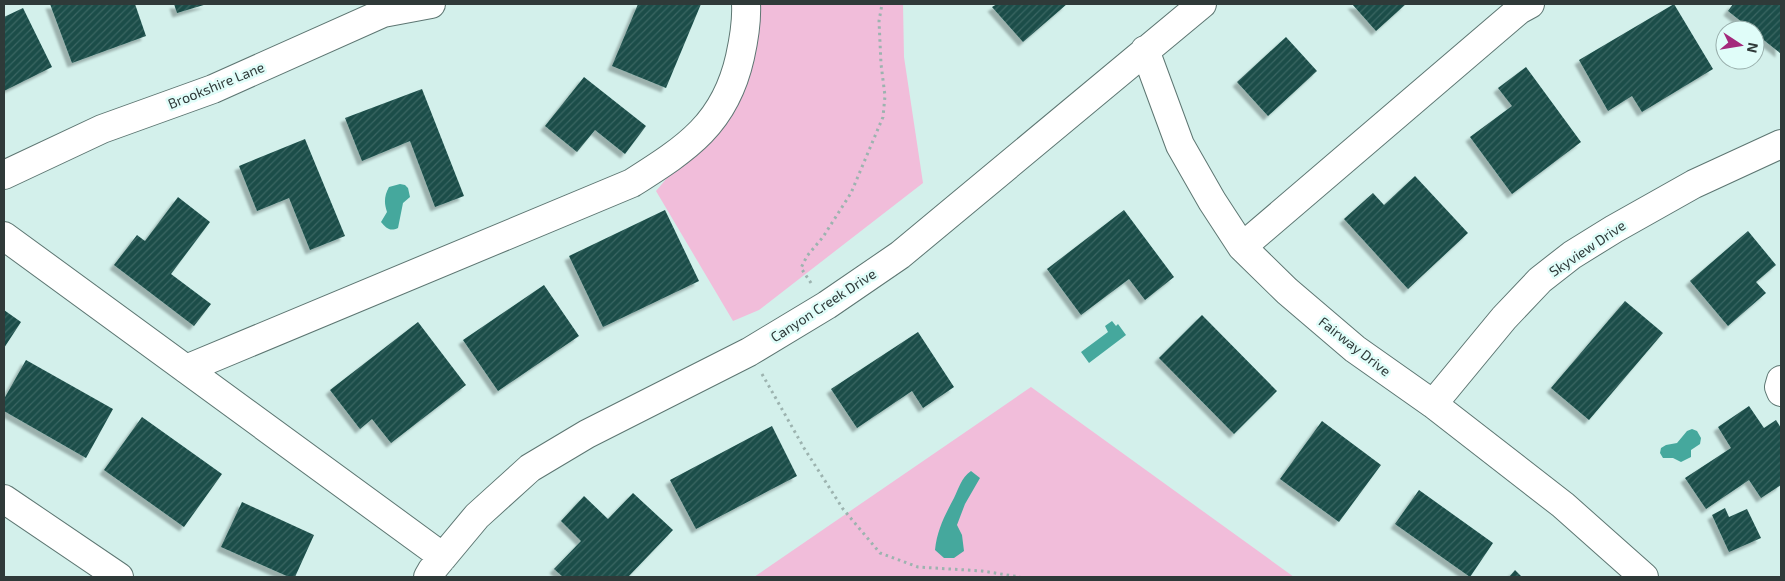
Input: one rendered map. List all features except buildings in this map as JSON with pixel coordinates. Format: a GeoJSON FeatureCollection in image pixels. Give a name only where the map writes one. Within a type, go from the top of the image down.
{"type":"FeatureCollection","features":[{"type":"Feature","properties":{"kind":"street","name":"Brookshire Lane"},"geometry":{"type":"LineString","coordinates":[[4,175],[102,129],[213,88],[383,12],[431,4]]}},
{"type":"Feature","properties":{"kind":"street"},"geometry":{"type":"LineString","coordinates":[[186,369],[632,183],[671,158],[698,135],[717,114],[728,94],[744,38],[746,4]]}},
{"type":"Feature","properties":{"kind":"street","name":"Canyon Creek Drive"},"geometry":{"type":"LineString","coordinates":[[436,567],[477,516],[530,468],[587,434],[750,352],[827,306],[900,255],[1202,4]]}},
{"type":"Feature","properties":{"kind":"street"},"geometry":{"type":"LineString","coordinates":[[1242,247],[1519,10],[1530,4]]}},
{"type":"Feature","properties":{"kind":"street","name":"Fairway Drive"},"geometry":{"type":"LineString","coordinates":[[1145,50],[1180,145],[1212,201],[1242,247],[1354,350],[1433,404],[1562,505],[1644,577]]}},
{"type":"Feature","properties":{"kind":"street","name":"Skyview Drive"},"geometry":{"type":"LineString","coordinates":[[1433,404],[1504,318],[1540,280],[1572,255],[1694,184],[1781,144]]}},
{"type":"Feature","properties":{"kind":"street"},"geometry":{"type":"LineString","coordinates":[[4,236],[186,369],[436,567]]}},
{"type":"Feature","properties":{"kind":"street"},"geometry":{"type":"LineString","coordinates":[[1781,380],[1779,387],[1781,392]]}},
{"type":"Feature","properties":{"kind":"street"},"geometry":{"type":"LineString","coordinates":[[4,499],[119,577]]}},
{"type":"Feature","properties":{"kind":"path"},"geometry":{"type":"LineString","coordinates":[[827,306],[801,268],[807,256],[824,237],[850,193],[883,117],[885,96],[879,21],[882,4]]}},
{"type":"Feature","properties":{"kind":"path"},"geometry":{"type":"LineString","coordinates":[[750,352],[804,448],[843,509],[880,553],[918,567],[982,571],[1020,577]]}},
{"type":"Feature","properties":{"kind":"shaded area"},"geometry":{"type":"Polygon","coordinates":[[[751,4],[903,4],[904,57],[923,183],[759,310],[733,321],[656,191],[749,80],[751,4]]]}},
{"type":"Feature","properties":{"kind":"shaded area"},"geometry":{"type":"Polygon","coordinates":[[[1031,387],[1294,577],[754,577],[1031,387]]]}},
{"type":"Feature","properties":{"kind":"water"},"geometry":{"type":"Polygon","coordinates":[[[400,184],[408,188],[410,197],[403,203],[398,228],[386,228],[381,222],[387,212],[385,196],[389,187],[400,184]]]}},
{"type":"Feature","properties":{"kind":"water"},"geometry":{"type":"Polygon","coordinates":[[[1112,321],[1116,326],[1118,324],[1126,335],[1089,363],[1081,352],[1108,332],[1105,326],[1112,321]]]}},
{"type":"Feature","properties":{"kind":"water"},"geometry":{"type":"Polygon","coordinates":[[[1692,429],[1697,431],[1701,438],[1700,444],[1691,450],[1691,457],[1681,462],[1673,458],[1663,458],[1660,453],[1661,448],[1677,443],[1687,431],[1692,429]]]}},
{"type":"Feature","properties":{"kind":"water"},"geometry":{"type":"Polygon","coordinates":[[[971,471],[980,478],[965,504],[957,525],[962,535],[964,551],[954,558],[944,558],[935,550],[940,529],[961,483],[971,471]]]}}]}
